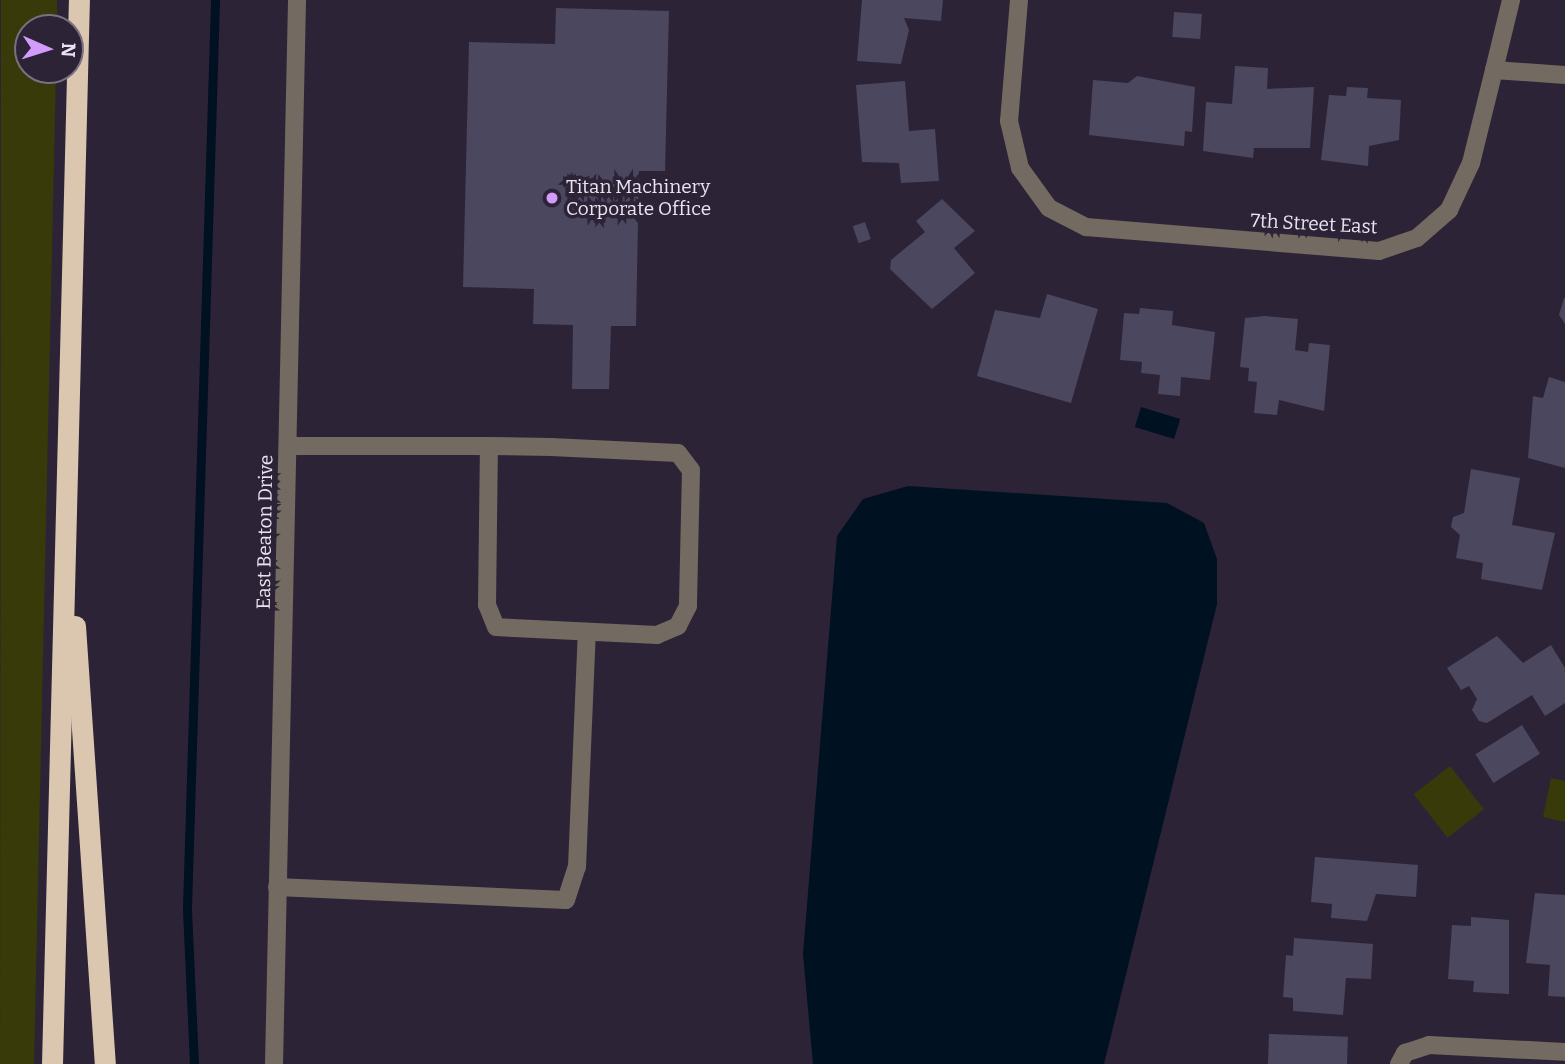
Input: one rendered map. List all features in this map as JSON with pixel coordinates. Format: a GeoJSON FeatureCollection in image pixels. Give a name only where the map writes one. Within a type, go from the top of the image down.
{"type":"FeatureCollection","features":[{"type":"Feature","properties":{"kind":"highway"},"geometry":{"type":"LineString","coordinates":[[52,1064],[79,0]]}},
{"type":"Feature","properties":{"kind":"highway"},"geometry":{"type":"LineString","coordinates":[[66,499],[105,1064]]}},
{"type":"Feature","properties":{"kind":"street","name":"East Beaton Drive"},"geometry":{"type":"LineString","coordinates":[[274,1064],[298,0]]}},
{"type":"Feature","properties":{"kind":"street","name":"7th Street East"},"geometry":{"type":"LineString","coordinates":[[1019,0],[1009,121],[1020,168],[1042,198],[1087,227],[1379,251],[1417,238],[1449,210],[1471,163],[1511,0]]}},
{"type":"Feature","properties":{"kind":"street"},"geometry":{"type":"LineString","coordinates":[[1494,70],[1565,75]]}},
{"type":"Feature","properties":{"kind":"street"},"geometry":{"type":"LineString","coordinates":[[288,446],[489,446],[678,453],[691,470],[688,606],[678,626],[657,635],[496,627],[487,605],[489,446]]}},
{"type":"Feature","properties":{"kind":"street"},"geometry":{"type":"LineString","coordinates":[[277,887],[566,900],[577,867],[587,633]]}},
{"type":"Feature","properties":{"kind":"street"},"geometry":{"type":"LineString","coordinates":[[1399,1064],[1405,1053],[1429,1045],[1565,1052]]}},
{"type":"Feature","properties":{"kind":"shaded area"},"geometry":{"type":"Polygon","coordinates":[[[1,0],[57,0],[57,14],[14,14],[14,84],[56,84],[34,1064],[0,1064],[1,0]]]}},
{"type":"Feature","properties":{"kind":"shaded area"},"geometry":{"type":"Polygon","coordinates":[[[1450,766],[1484,809],[1448,838],[1414,794],[1450,766]]]}},
{"type":"Feature","properties":{"kind":"shaded area"},"geometry":{"type":"Polygon","coordinates":[[[1551,778],[1565,781],[1565,822],[1543,817],[1551,778]]]}},
{"type":"Feature","properties":{"kind":"water"},"geometry":{"type":"Polygon","coordinates":[[[1141,407],[1180,419],[1174,439],[1135,427],[1141,407]]]}},
{"type":"Feature","properties":{"kind":"water"},"geometry":{"type":"Polygon","coordinates":[[[908,486],[1167,503],[1204,523],[1217,559],[1217,604],[1104,1064],[813,1064],[803,954],[837,536],[863,499],[908,486]]]}},
{"type":"Feature","properties":{"kind":"building"},"geometry":{"type":"Polygon","coordinates":[[[862,0],[943,0],[941,21],[904,18],[909,30],[901,64],[857,61],[862,0]]]}},
{"type":"Feature","properties":{"kind":"building","name":"Titan Machinery Corporate Office"},"geometry":{"type":"Polygon","coordinates":[[[556,8],[669,11],[665,171],[639,171],[636,326],[611,326],[609,389],[572,389],[573,325],[533,324],[534,289],[463,287],[469,42],[555,44],[556,8]]]}},
{"type":"Feature","properties":{"kind":"building"},"geometry":{"type":"Polygon","coordinates":[[[1174,12],[1202,14],[1200,39],[1172,37],[1174,12]]]}},
{"type":"Feature","properties":{"kind":"building"},"geometry":{"type":"Polygon","coordinates":[[[1235,66],[1268,68],[1267,89],[1314,87],[1310,148],[1254,148],[1253,158],[1203,151],[1206,102],[1232,104],[1235,66]]]}},
{"type":"Feature","properties":{"kind":"building"},"geometry":{"type":"Polygon","coordinates":[[[1137,76],[1195,87],[1192,132],[1185,131],[1184,146],[1089,135],[1093,80],[1128,83],[1137,76]]]}},
{"type":"Feature","properties":{"kind":"building"},"geometry":{"type":"Polygon","coordinates":[[[905,81],[909,131],[935,129],[939,181],[901,183],[899,163],[862,162],[856,85],[905,81]]]}},
{"type":"Feature","properties":{"kind":"building"},"geometry":{"type":"Polygon","coordinates":[[[1347,87],[1368,88],[1367,98],[1401,100],[1399,140],[1369,146],[1368,166],[1321,160],[1329,95],[1346,96],[1347,87]]]}},
{"type":"Feature","properties":{"kind":"building"},"geometry":{"type":"Polygon","coordinates":[[[942,199],[975,231],[954,248],[975,273],[932,309],[890,269],[891,260],[925,232],[916,221],[942,199]]]}},
{"type":"Feature","properties":{"kind":"building"},"geometry":{"type":"Polygon","coordinates":[[[865,222],[871,239],[859,243],[853,226],[865,222]]]}},
{"type":"Feature","properties":{"kind":"building"},"geometry":{"type":"Polygon","coordinates":[[[1047,294],[1098,309],[1071,403],[977,376],[995,310],[1040,318],[1047,294]]]}},
{"type":"Feature","properties":{"kind":"building"},"geometry":{"type":"Polygon","coordinates":[[[1565,298],[1565,324],[1559,315],[1565,298]]]}},
{"type":"Feature","properties":{"kind":"building"},"geometry":{"type":"Polygon","coordinates":[[[1140,308],[1173,311],[1172,325],[1215,332],[1210,380],[1181,377],[1180,396],[1158,394],[1160,375],[1141,373],[1142,362],[1120,360],[1124,313],[1139,314],[1140,308]]]}},
{"type":"Feature","properties":{"kind":"building"},"geometry":{"type":"Polygon","coordinates":[[[1265,316],[1298,319],[1295,350],[1308,352],[1309,343],[1330,345],[1324,411],[1279,400],[1277,415],[1254,413],[1257,382],[1248,381],[1249,368],[1240,367],[1245,318],[1265,316]]]}},
{"type":"Feature","properties":{"kind":"building"},"geometry":{"type":"Polygon","coordinates":[[[1549,377],[1565,382],[1565,468],[1528,458],[1533,396],[1543,398],[1549,377]]]}},
{"type":"Feature","properties":{"kind":"building"},"geometry":{"type":"Polygon","coordinates":[[[1471,469],[1520,478],[1512,525],[1555,533],[1542,590],[1481,579],[1483,563],[1456,558],[1460,535],[1451,527],[1453,517],[1464,513],[1471,469]]]}},
{"type":"Feature","properties":{"kind":"building"},"geometry":{"type":"Polygon","coordinates":[[[1497,636],[1523,663],[1551,645],[1565,668],[1565,703],[1545,716],[1532,695],[1487,723],[1479,721],[1472,710],[1477,699],[1469,686],[1461,690],[1447,668],[1497,636]]]}},
{"type":"Feature","properties":{"kind":"building"},"geometry":{"type":"Polygon","coordinates":[[[1522,725],[1540,754],[1493,783],[1475,754],[1522,725]]]}},
{"type":"Feature","properties":{"kind":"building"},"geometry":{"type":"Polygon","coordinates":[[[1315,857],[1418,865],[1416,897],[1376,894],[1367,921],[1331,918],[1332,904],[1311,902],[1315,857]]]}},
{"type":"Feature","properties":{"kind":"building"},"geometry":{"type":"Polygon","coordinates":[[[1535,893],[1565,895],[1565,997],[1548,996],[1550,965],[1526,963],[1535,893]]]}},
{"type":"Feature","properties":{"kind":"building"},"geometry":{"type":"Polygon","coordinates":[[[1471,917],[1509,920],[1509,994],[1473,992],[1474,981],[1448,979],[1452,925],[1471,926],[1471,917]]]}},
{"type":"Feature","properties":{"kind":"building"},"geometry":{"type":"Polygon","coordinates":[[[1294,938],[1373,944],[1371,979],[1346,978],[1343,1015],[1293,1011],[1293,998],[1283,997],[1286,955],[1293,956],[1294,938]]]}},
{"type":"Feature","properties":{"kind":"building"},"geometry":{"type":"Polygon","coordinates":[[[1269,1034],[1348,1037],[1347,1064],[1268,1064],[1269,1034]]]}},
{"type":"Feature","properties":{"kind":"waterway"},"geometry":{"type":"LineString","coordinates":[[194,1064],[187,908],[215,0]]}},
{"type":"Feature","properties":{"kind":"place","name":"Titan Machinery Corporate Office"},"geometry":{"type":"Point","coordinates":[552,198]}}]}
